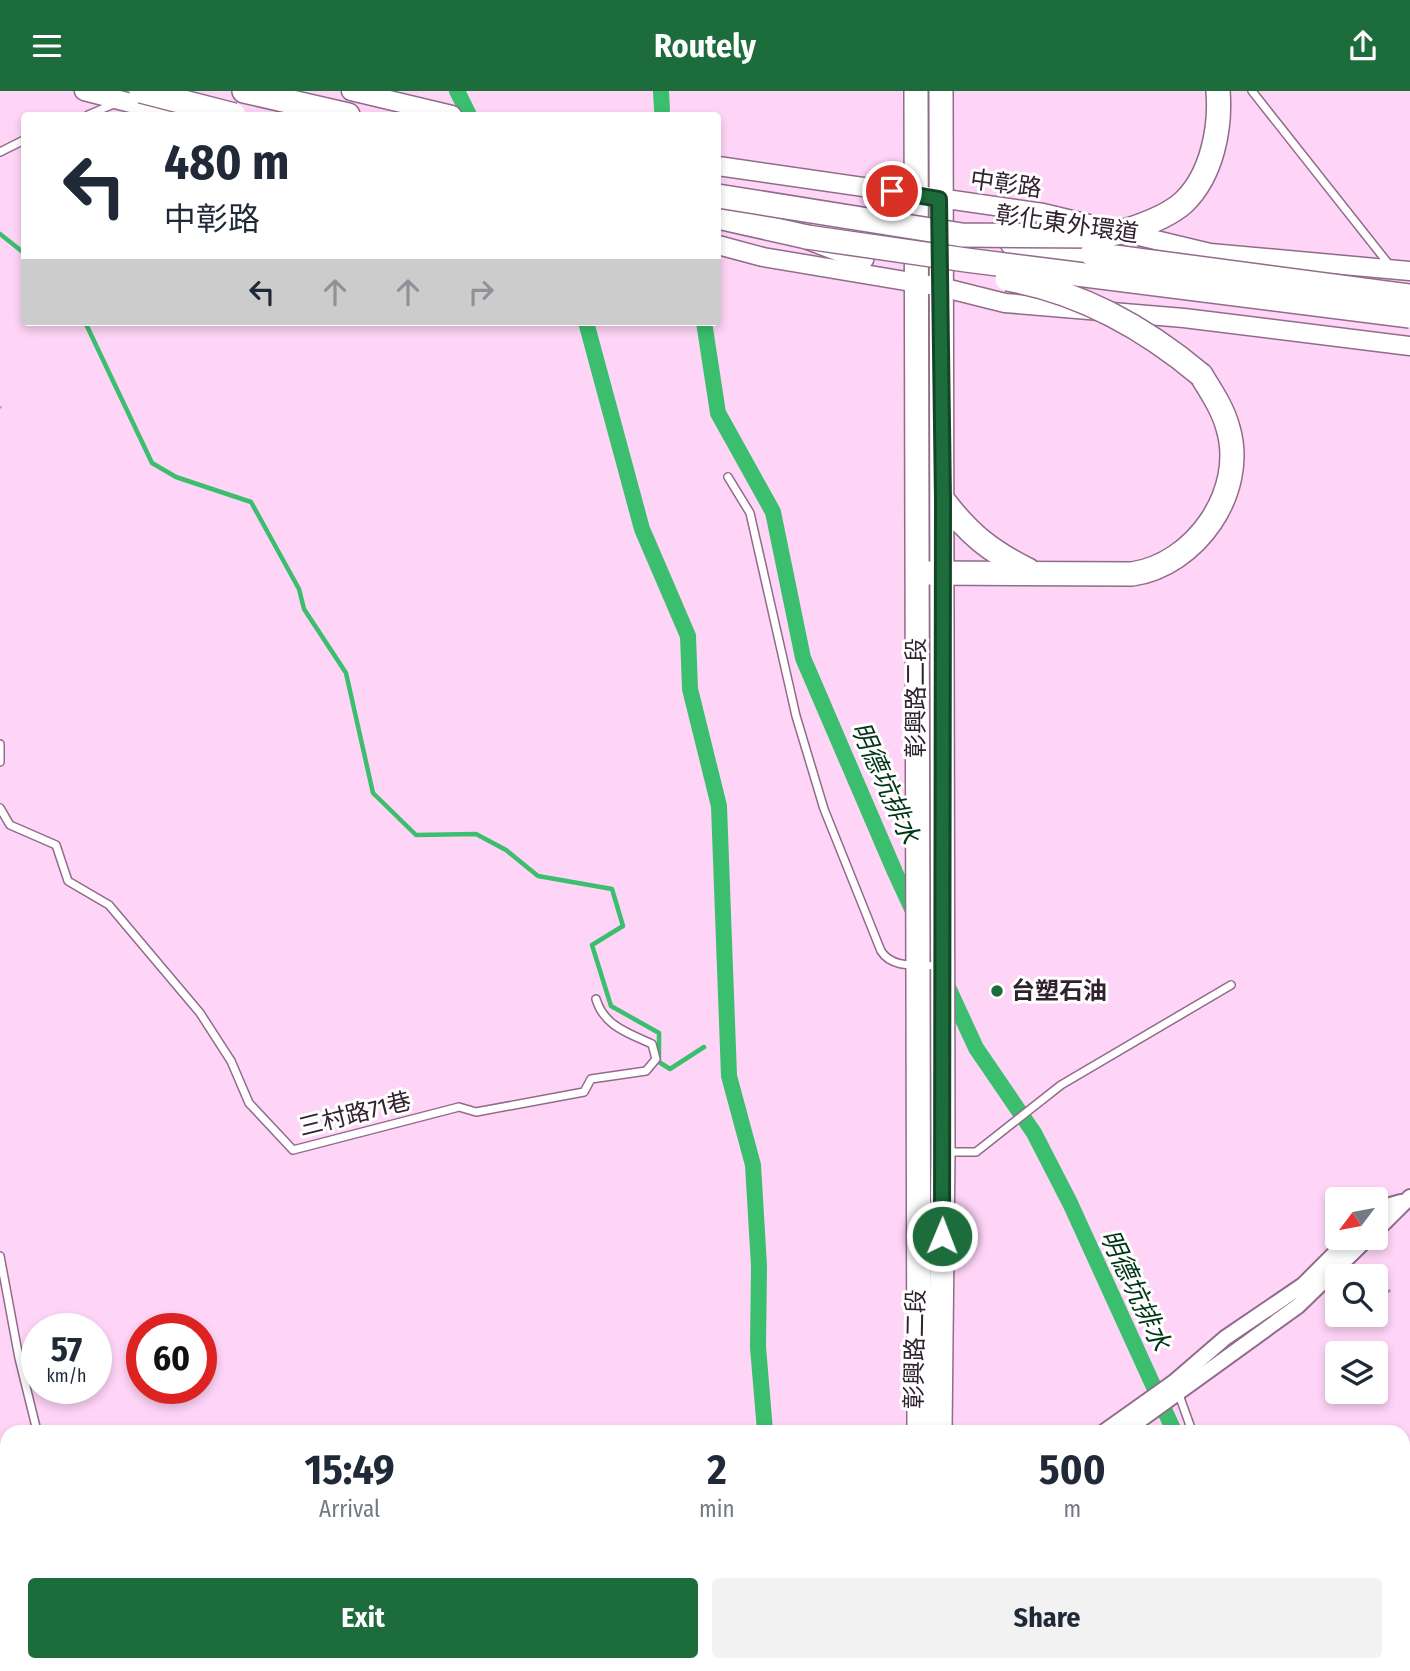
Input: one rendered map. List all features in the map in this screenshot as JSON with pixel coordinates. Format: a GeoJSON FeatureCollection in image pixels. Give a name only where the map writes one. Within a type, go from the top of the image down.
{"type":"FeatureCollection","features":[{"type":"Feature","properties":{"kind":"main road"},"geometry":{"type":"LineString","coordinates":[[244,91],[335,112]]}},
{"type":"Feature","properties":{"kind":"main road","name":"彰興路二段"},"geometry":{"type":"LineString","coordinates":[[916,91],[941,287],[943,500],[940,966],[943,1153],[940,1425]]}},
{"type":"Feature","properties":{"kind":"main road","name":"彰興路二段"},"geometry":{"type":"LineString","coordinates":[[919,1425],[915,573],[918,283],[941,91]]}},
{"type":"Feature","properties":{"kind":"main road"},"geometry":{"type":"LineString","coordinates":[[962,236],[1102,236],[1158,218],[1184,202],[1210,157],[1220,124],[1218,91]]}},
{"type":"Feature","properties":{"kind":"main road"},"geometry":{"type":"LineString","coordinates":[[135,94],[220,112]]}},
{"type":"Feature","properties":{"kind":"main road","name":"彰化東外環道"},"geometry":{"type":"LineString","coordinates":[[721,196],[1344,298],[1410,316]]}},
{"type":"Feature","properties":{"kind":"main road","name":"彰化東外環道"},"geometry":{"type":"LineString","coordinates":[[721,219],[807,237],[1344,298],[1410,296]]}},
{"type":"Feature","properties":{"kind":"main road"},"geometry":{"type":"LineString","coordinates":[[807,237],[862,258],[1042,285],[1123,318],[1163,343],[1201,375],[1229,429],[1231,461],[1226,492],[1216,515],[1180,555],[1154,571],[1132,574],[915,573]]}},
{"type":"Feature","properties":{"kind":"main road"},"geometry":{"type":"LineString","coordinates":[[1344,298],[1410,289]]}},
{"type":"Feature","properties":{"kind":"main road"},"geometry":{"type":"LineString","coordinates":[[1344,298],[1410,326]]}},
{"type":"Feature","properties":{"kind":"main road"},"geometry":{"type":"LineString","coordinates":[[943,500],[961,524],[990,551],[1034,573]]}},
{"type":"Feature","properties":{"kind":"street"},"geometry":{"type":"LineString","coordinates":[[84,91],[135,94],[172,112]]}},
{"type":"Feature","properties":{"kind":"street"},"geometry":{"type":"LineString","coordinates":[[351,91],[438,112]]}},
{"type":"Feature","properties":{"kind":"street","name":"中彰路"},"geometry":{"type":"LineString","coordinates":[[721,166],[1043,213],[1210,253],[1410,271]]}},
{"type":"Feature","properties":{"kind":"street"},"geometry":{"type":"LineString","coordinates":[[721,246],[763,257],[941,287],[1005,303],[1184,319],[1374,344],[1410,346]]}},
{"type":"Feature","properties":{"kind":"street"},"geometry":{"type":"LineString","coordinates":[[1374,344],[1391,268]]}},
{"type":"Feature","properties":{"kind":"street"},"geometry":{"type":"LineString","coordinates":[[1388,1205],[1406,1199]]}},
{"type":"Feature","properties":{"kind":"street"},"geometry":{"type":"LineString","coordinates":[[1388,1218],[1406,1199]]}},
{"type":"Feature","properties":{"kind":"street"},"geometry":{"type":"LineString","coordinates":[[1176,1388],[1225,1338],[1303,1285],[1339,1250]]}},
{"type":"Feature","properties":{"kind":"street"},"geometry":{"type":"LineString","coordinates":[[1131,1425],[1176,1388],[1298,1306],[1356,1250]]}},
{"type":"Feature","properties":{"kind":"street"},"geometry":{"type":"LineString","coordinates":[[1117,1425],[1146,1410]]}},
{"type":"Feature","properties":{"kind":"lane"},"geometry":{"type":"LineString","coordinates":[[1252,91],[1391,268]]}},
{"type":"Feature","properties":{"kind":"lane"},"geometry":{"type":"LineString","coordinates":[[96,112],[135,94]]}},
{"type":"Feature","properties":{"kind":"lane"},"geometry":{"type":"LineString","coordinates":[[0,152],[21,142]]}},
{"type":"Feature","properties":{"kind":"lane"},"geometry":{"type":"LineString","coordinates":[[728,477],[750,513],[796,716],[824,809],[881,951],[886,959],[897,964],[940,966]]}},
{"type":"Feature","properties":{"kind":"lane"},"geometry":{"type":"LineString","coordinates":[[0,744],[0,762]]}},
{"type":"Feature","properties":{"kind":"lane","name":"三村路71巷"},"geometry":{"type":"LineString","coordinates":[[0,808],[10,825],[57,845],[68,881],[109,905],[200,1013],[231,1061],[249,1103],[293,1150],[459,1107],[476,1112],[584,1092],[591,1079],[646,1070],[656,1059],[652,1044],[618,1029],[601,1014],[596,999]]}},
{"type":"Feature","properties":{"kind":"lane"},"geometry":{"type":"LineString","coordinates":[[943,1153],[976,1152],[1061,1085],[1231,985]]}},
{"type":"Feature","properties":{"kind":"lane"},"geometry":{"type":"LineString","coordinates":[[0,1256],[19,1358],[36,1425]]}},
{"type":"Feature","properties":{"kind":"lane"},"geometry":{"type":"LineString","coordinates":[[1176,1388],[1190,1425]]}},
{"type":"Feature","properties":{"kind":"path"},"geometry":{"type":"LineString","coordinates":[[1388,1292],[1393,1289]]}},
{"type":"Feature","properties":{"kind":"waterway"},"geometry":{"type":"LineString","coordinates":[[457,91],[468,112]]}},
{"type":"Feature","properties":{"kind":"waterway","name":"明德坑排水"},"geometry":{"type":"LineString","coordinates":[[661,91],[662,110]]}},
{"type":"Feature","properties":{"kind":"waterway"},"geometry":{"type":"LineString","coordinates":[[0,234],[21,251]]}},
{"type":"Feature","properties":{"kind":"waterway"},"geometry":{"type":"LineString","coordinates":[[87,326],[152,463],[176,477],[251,502],[299,589],[304,609],[346,673],[373,793],[416,835],[476,834],[506,850],[538,876],[612,889],[623,926],[592,945],[611,1006],[659,1033],[659,1062],[670,1069],[704,1047]]}},
{"type":"Feature","properties":{"kind":"waterway"},"geometry":{"type":"LineString","coordinates":[[587,326],[642,529],[688,636],[690,689],[719,806],[729,1076],[753,1165],[759,1266],[758,1347],[764,1425]]}},
{"type":"Feature","properties":{"kind":"waterway","name":"明德坑排水"},"geometry":{"type":"LineString","coordinates":[[705,326],[718,413],[773,512],[803,658],[895,872],[976,1048],[1034,1133],[1070,1203],[1171,1425]]}},
{"type":"Feature","properties":{"kind":"waterway"},"geometry":{"type":"LineString","coordinates":[[1246,1332],[1277,1313]]}},
{"type":"Feature","properties":{"kind":"place","name":"台塑石油"},"geometry":{"type":"Point","coordinates":[997,991]}},
{"type":"Feature","properties":{"kind":"route"},"geometry":{"type":"LineString","coordinates":[[892,191],[939,199],[943,500],[940,966],[942,1236]]}}]}
